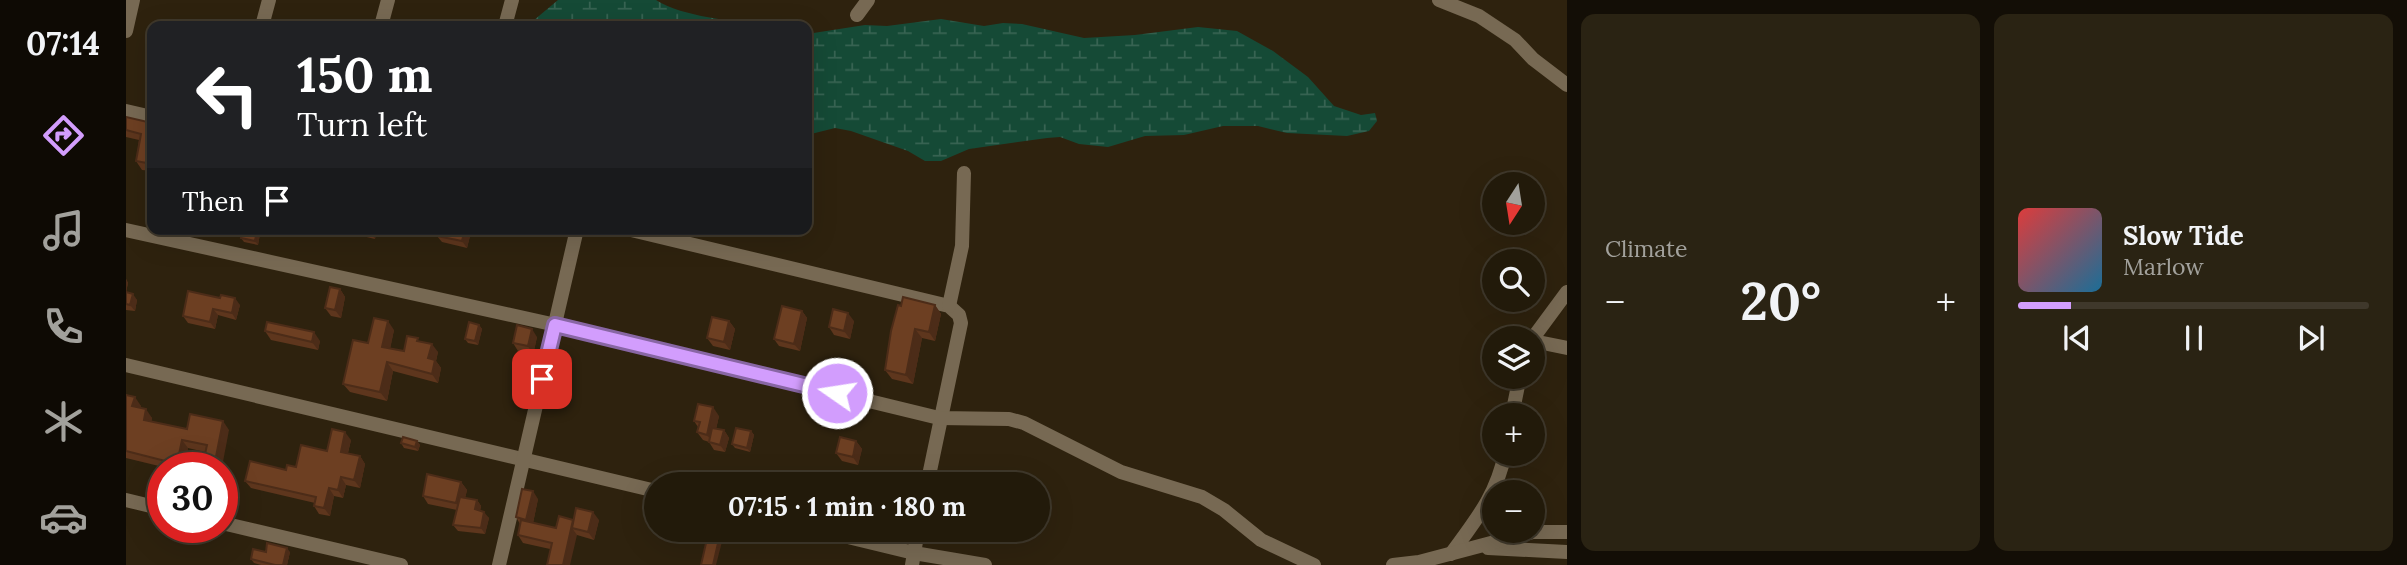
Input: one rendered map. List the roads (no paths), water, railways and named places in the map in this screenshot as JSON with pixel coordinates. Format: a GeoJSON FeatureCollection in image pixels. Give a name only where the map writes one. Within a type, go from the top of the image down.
{"type":"FeatureCollection","features":[{"type":"Feature","properties":{"kind":"street"},"geometry":{"type":"LineString","coordinates":[[126,31],[133,0]]}},
{"type":"Feature","properties":{"kind":"street"},"geometry":{"type":"LineString","coordinates":[[263,21],[268,0]]}},
{"type":"Feature","properties":{"kind":"street"},"geometry":{"type":"LineString","coordinates":[[382,21],[388,0]]}},
{"type":"Feature","properties":{"kind":"street"},"geometry":{"type":"LineString","coordinates":[[506,21],[512,0]]}},
{"type":"Feature","properties":{"kind":"street"},"geometry":{"type":"LineString","coordinates":[[857,15],[868,0]]}},
{"type":"Feature","properties":{"kind":"street"},"geometry":{"type":"LineString","coordinates":[[1439,0],[1479,16],[1516,40],[1534,59],[1567,85]]}},
{"type":"Feature","properties":{"kind":"street"},"geometry":{"type":"LineString","coordinates":[[126,111],[147,116]]}},
{"type":"Feature","properties":{"kind":"street"},"geometry":{"type":"LineString","coordinates":[[948,306],[962,246],[964,173]]}},
{"type":"Feature","properties":{"kind":"street"},"geometry":{"type":"LineString","coordinates":[[126,230],[147,235]]}},
{"type":"Feature","properties":{"kind":"street"},"geometry":{"type":"LineString","coordinates":[[149,235],[555,325],[939,418],[1009,419],[1024,423],[1121,472],[1202,497],[1224,510],[1261,540],[1314,565]]}},
{"type":"Feature","properties":{"kind":"street"},"geometry":{"type":"LineString","coordinates":[[499,565],[575,235]]}},
{"type":"Feature","properties":{"kind":"street"},"geometry":{"type":"LineString","coordinates":[[652,235],[948,306],[959,315],[961,323],[929,472]]}},
{"type":"Feature","properties":{"kind":"street"},"geometry":{"type":"LineString","coordinates":[[1542,326],[1567,292]]}},
{"type":"Feature","properties":{"kind":"street"},"geometry":{"type":"LineString","coordinates":[[1545,342],[1567,348]]}},
{"type":"Feature","properties":{"kind":"street"},"geometry":{"type":"LineString","coordinates":[[126,365],[644,488]]}},
{"type":"Feature","properties":{"kind":"street"},"geometry":{"type":"LineString","coordinates":[[1451,554],[1488,504],[1501,477],[1503,466]]}},
{"type":"Feature","properties":{"kind":"street"},"geometry":{"type":"LineString","coordinates":[[126,500],[147,505]]}},
{"type":"Feature","properties":{"kind":"street"},"geometry":{"type":"LineString","coordinates":[[238,527],[401,565]]}},
{"type":"Feature","properties":{"kind":"street"},"geometry":{"type":"LineString","coordinates":[[1393,565],[1477,548],[1532,532],[1567,532]]}},
{"type":"Feature","properties":{"kind":"street"},"geometry":{"type":"LineString","coordinates":[[858,542],[913,559],[985,565]]}},
{"type":"Feature","properties":{"kind":"street"},"geometry":{"type":"LineString","coordinates":[[1477,548],[1567,552]]}}]}
